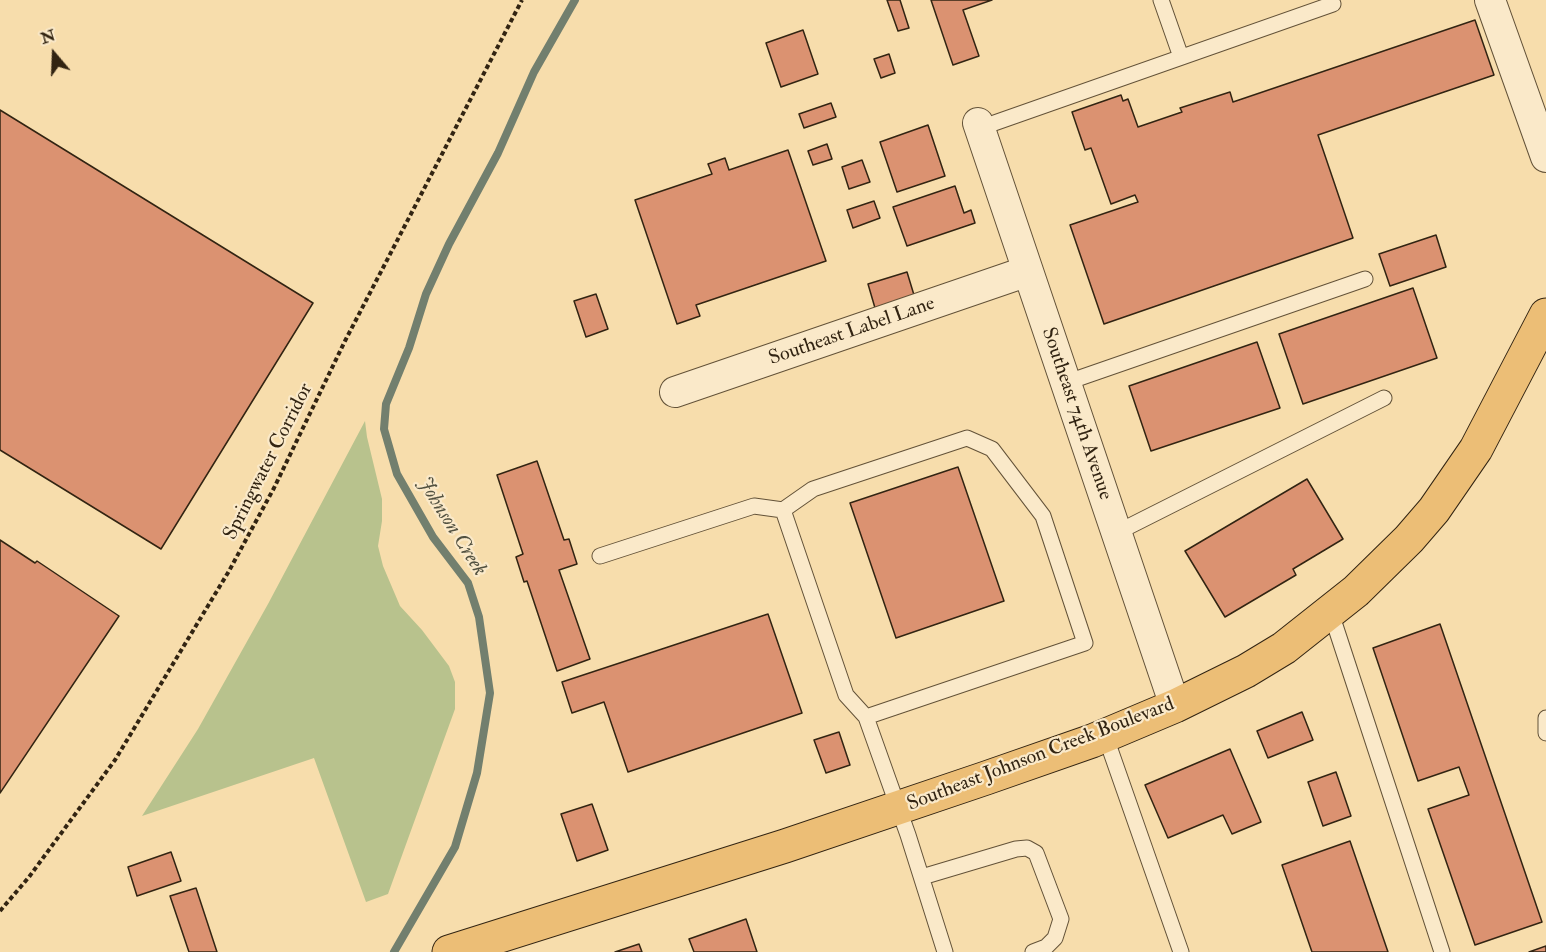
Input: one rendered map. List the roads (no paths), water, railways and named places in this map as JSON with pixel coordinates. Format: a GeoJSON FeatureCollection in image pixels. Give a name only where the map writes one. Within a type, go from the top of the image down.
{"type":"FeatureCollection","features":[{"type":"Feature","properties":{"kind":"main road","name":"Southeast Johnson Creek Boulevard"},"geometry":{"type":"LineString","coordinates":[[467,949],[898,809],[1105,735],[1175,706],[1246,671],[1284,648],[1331,612],[1384,565],[1434,510],[1476,449],[1546,315]]}},
{"type":"Feature","properties":{"kind":"street"},"geometry":{"type":"LineString","coordinates":[[1490,0],[1546,157]]}},
{"type":"Feature","properties":{"kind":"street","name":"Southeast 74th Avenue"},"geometry":{"type":"LineString","coordinates":[[979,126],[1175,706]]}},
{"type":"Feature","properties":{"kind":"street","name":"Southeast Label Lane"},"geometry":{"type":"LineString","coordinates":[[675,392],[1028,271]]}},
{"type":"Feature","properties":{"kind":"lane"},"geometry":{"type":"LineString","coordinates":[[1161,0],[1181,57]]}},
{"type":"Feature","properties":{"kind":"lane"},"geometry":{"type":"LineString","coordinates":[[979,126],[1333,4]]}},
{"type":"Feature","properties":{"kind":"lane"},"geometry":{"type":"LineString","coordinates":[[1065,382],[1365,279]]}},
{"type":"Feature","properties":{"kind":"lane"},"geometry":{"type":"LineString","coordinates":[[1116,533],[1384,398]]}},
{"type":"Feature","properties":{"kind":"lane"},"geometry":{"type":"LineString","coordinates":[[600,556],[754,506],[783,510],[813,489],[968,438],[992,449],[1043,516],[1085,644],[866,717]]}},
{"type":"Feature","properties":{"kind":"lane"},"geometry":{"type":"LineString","coordinates":[[783,510],[846,695],[866,717],[945,952]]}},
{"type":"Feature","properties":{"kind":"lane"},"geometry":{"type":"LineString","coordinates":[[1331,612],[1442,952]]}},
{"type":"Feature","properties":{"kind":"lane"},"geometry":{"type":"LineString","coordinates":[[1546,718],[1546,732]]}},
{"type":"Feature","properties":{"kind":"lane"},"geometry":{"type":"LineString","coordinates":[[1105,735],[1181,952]]}},
{"type":"Feature","properties":{"kind":"lane"},"geometry":{"type":"LineString","coordinates":[[921,878],[1016,849],[1027,848],[1036,853],[1061,919],[1055,938],[1046,947],[1033,952]]}},
{"type":"Feature","properties":{"kind":"waterway","name":"Johnson Creek"},"geometry":{"type":"LineString","coordinates":[[394,952],[455,847],[477,773],[490,693],[479,617],[468,583],[433,537],[397,474],[384,429],[386,404],[409,348],[426,294],[449,244],[498,153],[534,72],[575,0]]}}]}
